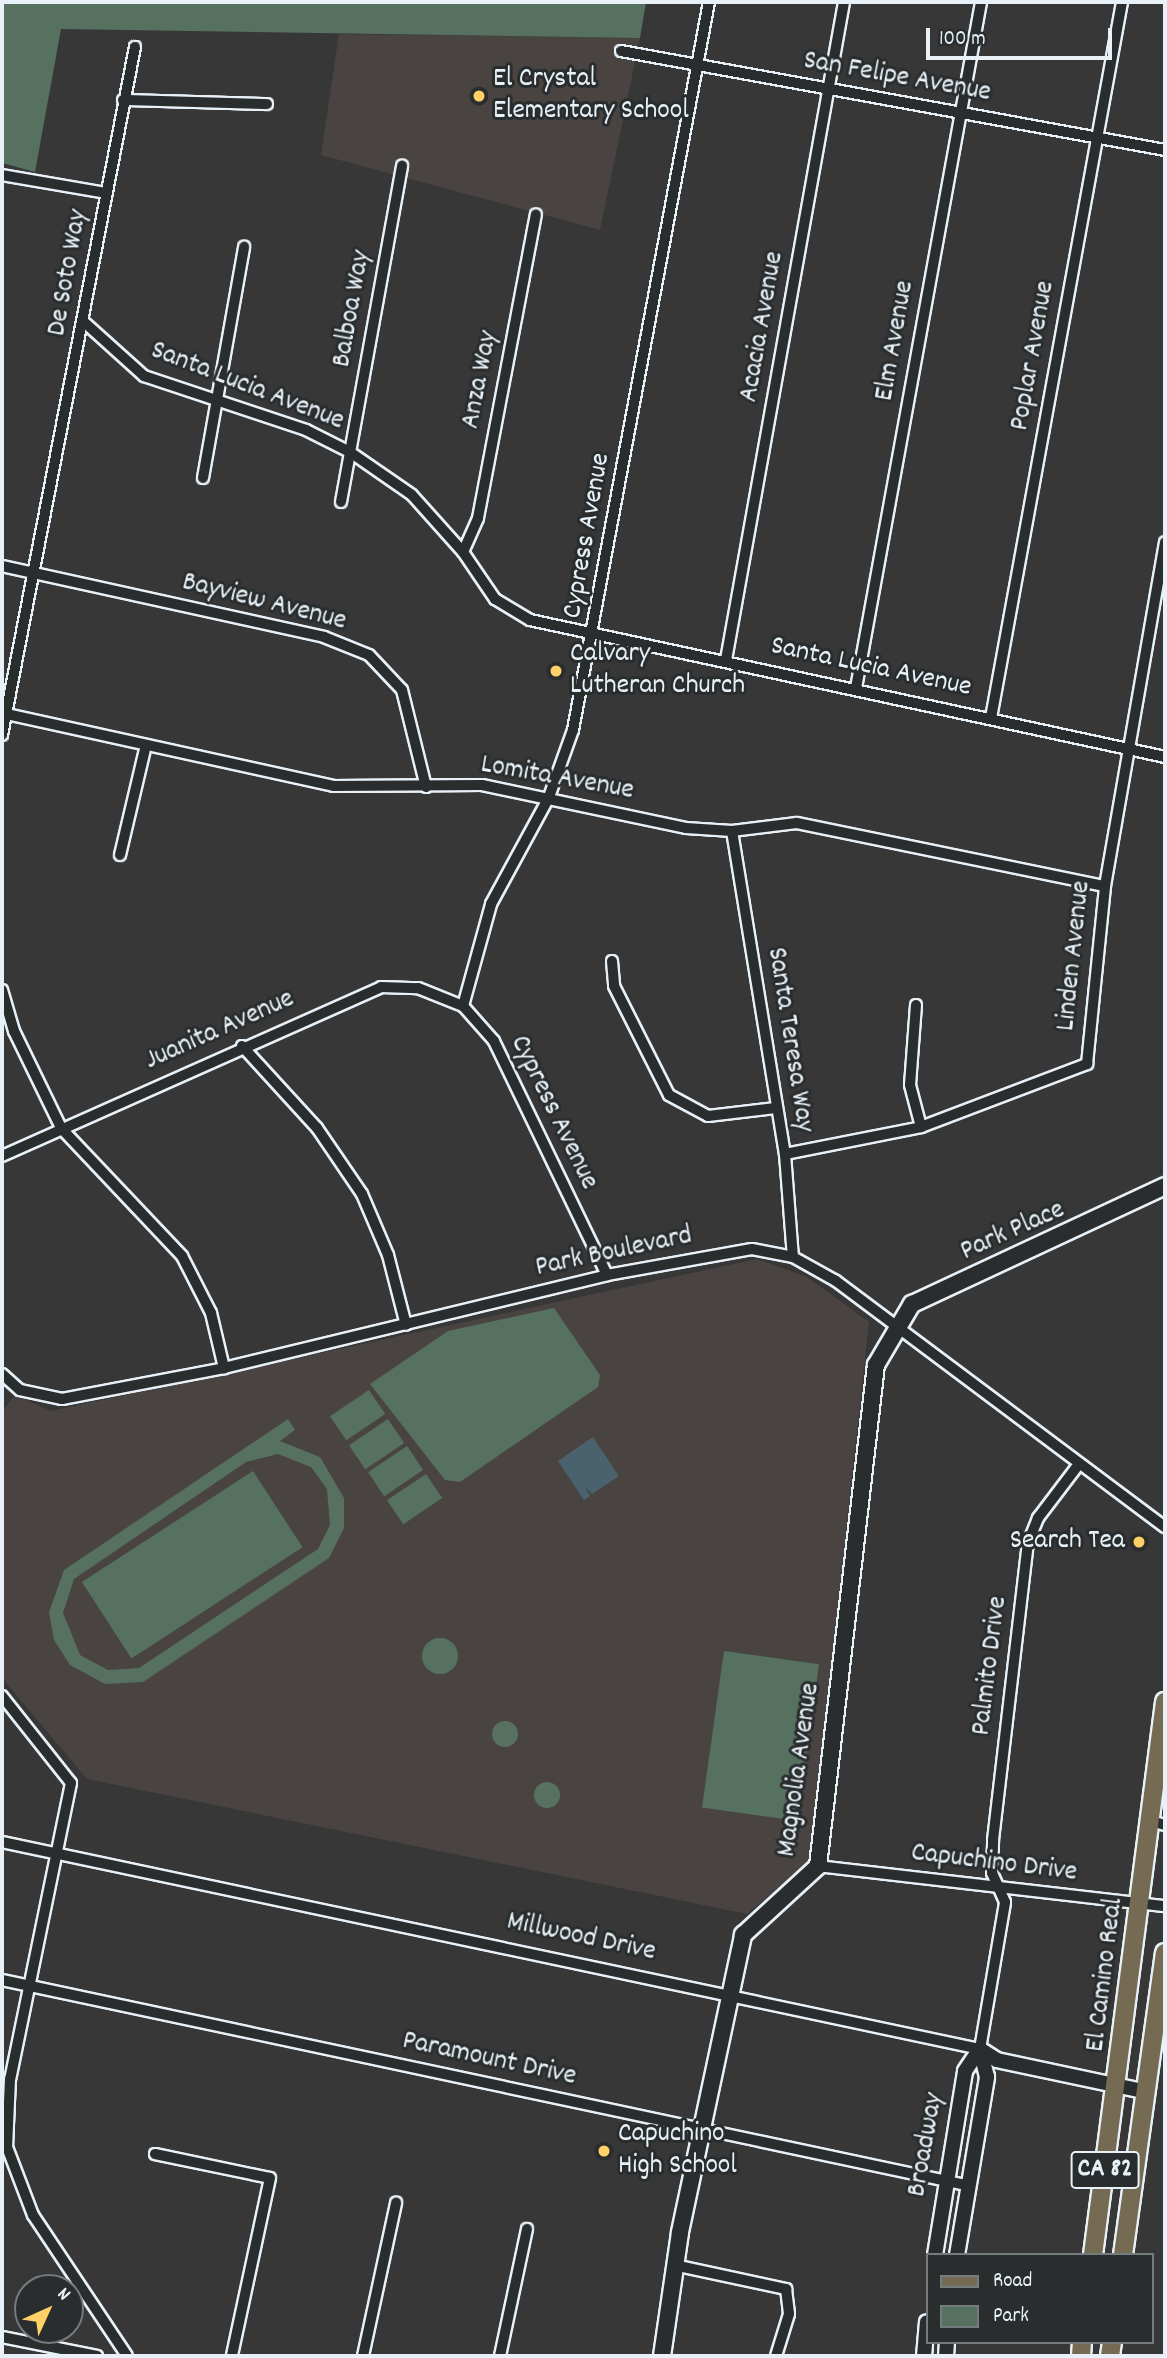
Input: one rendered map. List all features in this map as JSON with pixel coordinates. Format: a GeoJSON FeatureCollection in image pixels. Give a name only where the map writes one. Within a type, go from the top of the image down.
{"type":"FeatureCollection","features":[{"type":"Feature","properties":{"kind":"main road","name":"Park Place"},"geometry":{"type":"LineString","coordinates":[[896,1327],[912,1304],[1163,1192]]}},
{"type":"Feature","properties":{"kind":"main road","name":"Magnolia Avenue"},"geometry":{"type":"LineString","coordinates":[[662,2356],[674,2265],[701,2129],[748,1926],[818,1866],[876,1364],[896,1327]]}},
{"type":"Feature","properties":{"kind":"main road","name":"El Camino Real"},"geometry":{"type":"LineString","coordinates":[[1093,2253],[1141,1904],[1158,1823],[1165,1702]]}},
{"type":"Feature","properties":{"kind":"main road","name":"El Camino Real"},"geometry":{"type":"LineString","coordinates":[[1123,2253],[1163,2001],[1165,1952]]}},
{"type":"Feature","properties":{"kind":"street","name":"Cypress Avenue"},"geometry":{"type":"LineString","coordinates":[[607,1275],[494,1041],[463,1006],[491,904],[549,797],[573,730],[594,631],[709,2]]}},
{"type":"Feature","properties":{"kind":"street","name":"Acacia Avenue"},"geometry":{"type":"LineString","coordinates":[[726,660],[845,2]]}},
{"type":"Feature","properties":{"kind":"street","name":"Elm Avenue"},"geometry":{"type":"LineString","coordinates":[[856,688],[981,2]]}},
{"type":"Feature","properties":{"kind":"street","name":"Poplar Avenue"},"geometry":{"type":"LineString","coordinates":[[991,718],[1122,2]]}},
{"type":"Feature","properties":{"kind":"street","name":"De Soto Way"},"geometry":{"type":"LineString","coordinates":[[2,735],[4,713],[50,506],[123,100],[135,47]]}},
{"type":"Feature","properties":{"kind":"street","name":"San Felipe Avenue"},"geometry":{"type":"LineString","coordinates":[[621,51],[1165,150]]}},
{"type":"Feature","properties":{"kind":"street"},"geometry":{"type":"LineString","coordinates":[[123,100],[267,104]]}},
{"type":"Feature","properties":{"kind":"street","name":"Balboa Way"},"geometry":{"type":"LineString","coordinates":[[341,502],[402,166]]}},
{"type":"Feature","properties":{"kind":"street"},"geometry":{"type":"LineString","coordinates":[[2,176],[106,193]]}},
{"type":"Feature","properties":{"kind":"street","name":"Anza Way"},"geometry":{"type":"LineString","coordinates":[[463,552],[478,518],[536,214]]}},
{"type":"Feature","properties":{"kind":"street"},"geometry":{"type":"LineString","coordinates":[[203,478],[244,247]]}},
{"type":"Feature","properties":{"kind":"street","name":"Santa Lucia Avenue"},"geometry":{"type":"LineString","coordinates":[[84,322],[144,376],[350,452],[412,495],[463,552],[511,612],[1165,757]]}},
{"type":"Feature","properties":{"kind":"street","name":"Linden Avenue"},"geometry":{"type":"LineString","coordinates":[[785,1154],[921,1127],[1087,1064],[1105,886],[1165,542]]}},
{"type":"Feature","properties":{"kind":"street","name":"Bayview Avenue"},"geometry":{"type":"LineString","coordinates":[[2,566],[324,637],[369,655],[402,690],[426,787]]}},
{"type":"Feature","properties":{"kind":"street","name":"Lomita Avenue"},"geometry":{"type":"LineString","coordinates":[[4,713],[333,786],[482,785],[686,828],[732,831],[797,822],[859,832],[1105,886]]}},
{"type":"Feature","properties":{"kind":"street"},"geometry":{"type":"LineString","coordinates":[[120,855],[146,745]]}},
{"type":"Feature","properties":{"kind":"street","name":"Santa Teresa Way"},"geometry":{"type":"LineString","coordinates":[[732,831],[785,1154],[793,1257]]}},
{"type":"Feature","properties":{"kind":"street"},"geometry":{"type":"LineString","coordinates":[[612,961],[614,986],[669,1095],[708,1116],[776,1108]]}},
{"type":"Feature","properties":{"kind":"street","name":"Juanita Avenue"},"geometry":{"type":"LineString","coordinates":[[2,1156],[242,1046],[381,987],[418,988],[463,1006]]}},
{"type":"Feature","properties":{"kind":"street"},"geometry":{"type":"LineString","coordinates":[[2,990],[14,1031],[61,1128],[182,1256],[211,1313],[224,1368]]}},
{"type":"Feature","properties":{"kind":"street"},"geometry":{"type":"LineString","coordinates":[[916,1005],[910,1085],[921,1127]]}},
{"type":"Feature","properties":{"kind":"street"},"geometry":{"type":"LineString","coordinates":[[242,1046],[317,1128],[362,1194],[387,1255],[406,1325]]}},
{"type":"Feature","properties":{"kind":"street","name":"Park Boulevard"},"geometry":{"type":"LineString","coordinates":[[2,1374],[20,1390],[62,1399],[224,1368],[607,1275],[752,1249],[793,1257],[896,1327],[1165,1527]]}},
{"type":"Feature","properties":{"kind":"street","name":"Palmito Drive"},"geometry":{"type":"LineString","coordinates":[[999,1888],[992,1873],[993,1840],[1028,1543],[1038,1518],[1079,1464]]}},
{"type":"Feature","properties":{"kind":"street"},"geometry":{"type":"LineString","coordinates":[[2,1696],[71,1783],[4,2122],[21,2192],[127,2356]]}},
{"type":"Feature","properties":{"kind":"street","name":"Millwood Drive"},"geometry":{"type":"LineString","coordinates":[[2,1842],[731,1994],[980,2049],[999,2060],[1147,2092]]}},
{"type":"Feature","properties":{"kind":"street","name":"Capuchino Drive"},"geometry":{"type":"LineString","coordinates":[[818,1866],[1165,1906]]}},
{"type":"Feature","properties":{"kind":"street","name":"Broadway"},"geometry":{"type":"LineString","coordinates":[[935,2253],[944,2180],[965,2071],[980,2049],[996,1981],[1005,1902],[999,1888]]}},
{"type":"Feature","properties":{"kind":"street","name":"Paramount Drive"},"geometry":{"type":"LineString","coordinates":[[2,1980],[966,2185]]}},
{"type":"Feature","properties":{"kind":"street","name":"Broadway"},"geometry":{"type":"LineString","coordinates":[[957,2253],[966,2185],[987,2077],[980,2049]]}},
{"type":"Feature","properties":{"kind":"street"},"geometry":{"type":"LineString","coordinates":[[155,2154],[270,2178],[232,2356]]}},
{"type":"Feature","properties":{"kind":"street"},"geometry":{"type":"LineString","coordinates":[[363,2356],[396,2203]]}},
{"type":"Feature","properties":{"kind":"street"},"geometry":{"type":"LineString","coordinates":[[500,2356],[527,2229]]}},
{"type":"Feature","properties":{"kind":"street"},"geometry":{"type":"LineString","coordinates":[[674,2265],[786,2289],[789,2314],[776,2356]]}},
{"type":"Feature","properties":{"kind":"street"},"geometry":{"type":"LineString","coordinates":[[924,2356],[926,2333]]}},
{"type":"Feature","properties":{"kind":"street"},"geometry":{"type":"LineString","coordinates":[[2,2337],[97,2356]]}},
{"type":"Feature","properties":{"kind":"shaded area","name":"El Crystal Elementary School"},"geometry":{"type":"Polygon","coordinates":[[[339,34],[640,38],[600,230],[321,155],[339,34]]]}},
{"type":"Feature","properties":{"kind":"shaded area"},"geometry":{"type":"Polygon","coordinates":[[[757,1259],[807,1277],[869,1322],[810,1861],[747,1914],[87,1779],[2,1678],[2,1412],[15,1395],[51,1411],[757,1259]]]}},
{"type":"Feature","properties":{"kind":"green space"},"geometry":{"type":"Polygon","coordinates":[[[2,2],[646,2],[640,38],[61,29],[35,172],[2,163],[2,2]]]}},
{"type":"Feature","properties":{"kind":"green space"},"geometry":{"type":"Polygon","coordinates":[[[554,1308],[600,1375],[598,1387],[460,1482],[445,1480],[370,1384],[448,1331],[554,1308]]]}},
{"type":"Feature","properties":{"kind":"green space"},"geometry":{"type":"Polygon","coordinates":[[[369,1390],[385,1414],[346,1440],[330,1416],[369,1390]]]}},
{"type":"Feature","properties":{"kind":"green space"},"geometry":{"type":"Polygon","coordinates":[[[288,1419],[295,1430],[280,1441],[320,1457],[344,1498],[344,1528],[329,1558],[143,1682],[105,1684],[70,1665],[54,1640],[49,1612],[64,1570],[288,1419]],[[278,1454],[246,1462],[74,1579],[63,1613],[80,1655],[108,1670],[139,1668],[318,1549],[330,1525],[327,1489],[311,1467],[278,1454]]]}},
{"type":"Feature","properties":{"kind":"green space"},"geometry":{"type":"Polygon","coordinates":[[[388,1419],[404,1443],[365,1469],[349,1445],[388,1419]]]}},
{"type":"Feature","properties":{"kind":"green space"},"geometry":{"type":"Polygon","coordinates":[[[407,1446],[423,1470],[384,1496],[368,1472],[407,1446]]]}},
{"type":"Feature","properties":{"kind":"green space"},"geometry":{"type":"Polygon","coordinates":[[[253,1471],[303,1547],[131,1658],[82,1582],[253,1471]]]}},
{"type":"Feature","properties":{"kind":"green space"},"geometry":{"type":"Polygon","coordinates":[[[426,1474],[442,1498],[403,1524],[387,1500],[426,1474]]]}},
{"type":"Feature","properties":{"kind":"green space"},"geometry":{"type":"Polygon","coordinates":[[[440,1638],[453,1643],[458,1656],[453,1669],[440,1674],[427,1669],[422,1656],[427,1643],[440,1638]]]}},
{"type":"Feature","properties":{"kind":"green space"},"geometry":{"type":"Polygon","coordinates":[[[724,1651],[819,1664],[797,1821],[702,1807],[724,1651]]]}},
{"type":"Feature","properties":{"kind":"green space"},"geometry":{"type":"Polygon","coordinates":[[[505,1721],[514,1725],[518,1734],[514,1743],[505,1747],[496,1743],[492,1734],[496,1725],[505,1721]]]}},
{"type":"Feature","properties":{"kind":"green space"},"geometry":{"type":"Polygon","coordinates":[[[547,1782],[556,1786],[560,1795],[556,1804],[547,1808],[538,1804],[534,1795],[538,1786],[547,1782]]]}},
{"type":"Feature","properties":{"kind":"water"},"geometry":{"type":"Polygon","coordinates":[[[593,1437],[619,1476],[592,1494],[585,1487],[590,1496],[584,1500],[558,1461],[593,1437]]]}},
{"type":"Feature","properties":{"kind":"place","name":"El Crystal Elementary School"},"geometry":{"type":"Point","coordinates":[479,96]}},
{"type":"Feature","properties":{"kind":"place","name":"Calvary Lutheran Church"},"geometry":{"type":"Point","coordinates":[556,671]}},
{"type":"Feature","properties":{"kind":"place","name":"Search Tea"},"geometry":{"type":"Point","coordinates":[1139,1542]}},
{"type":"Feature","properties":{"kind":"place","name":"Capuchino High School"},"geometry":{"type":"Point","coordinates":[604,2151]}}]}
